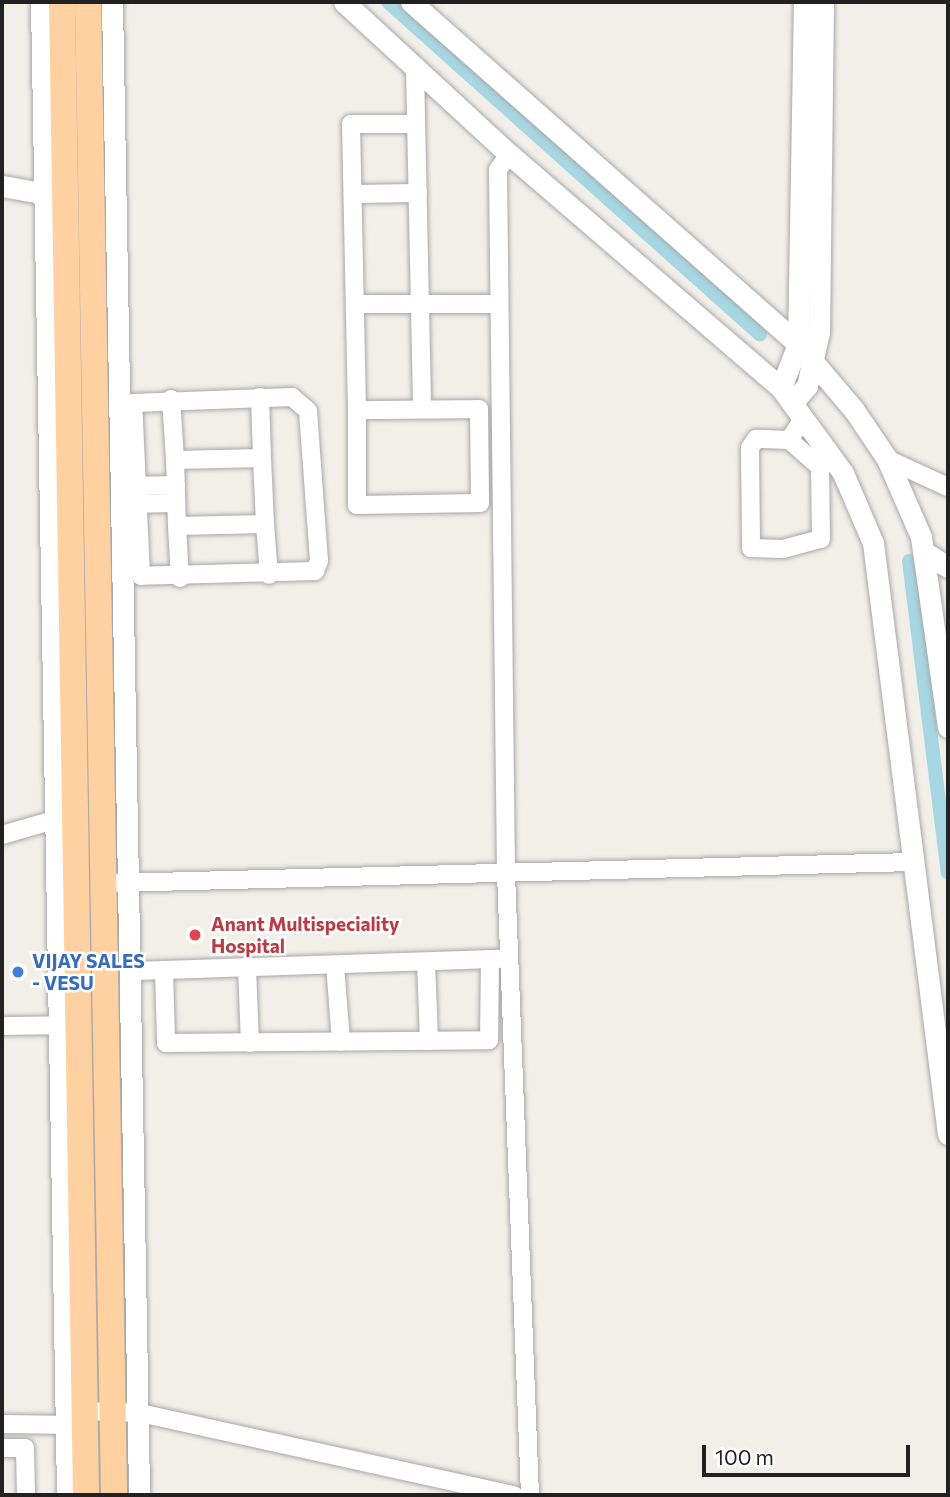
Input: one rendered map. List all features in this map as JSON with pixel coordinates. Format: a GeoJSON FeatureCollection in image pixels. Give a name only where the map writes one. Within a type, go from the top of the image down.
{"type":"FeatureCollection","features":[{"type":"Feature","properties":{"kind":"main road"},"geometry":{"type":"LineString","coordinates":[[62,2],[69,197],[118,883],[114,1495]]}},
{"type":"Feature","properties":{"kind":"main road"},"geometry":{"type":"LineString","coordinates":[[86,1495],[78,1420],[72,1025],[79,884],[68,816],[69,197],[88,2]]}},
{"type":"Feature","properties":{"kind":"street"},"geometry":{"type":"LineString","coordinates":[[2,186],[69,197],[41,2]]}},
{"type":"Feature","properties":{"kind":"street"},"geometry":{"type":"LineString","coordinates":[[112,2],[129,495],[141,576],[180,578],[305,575],[319,561],[308,411],[292,397],[140,399],[130,410],[129,495],[118,883],[134,971],[139,1495]]}},
{"type":"Feature","properties":{"kind":"street"},"geometry":{"type":"LineString","coordinates":[[344,2],[509,154],[792,403],[843,473],[873,543],[948,1134]]}},
{"type":"Feature","properties":{"kind":"street"},"geometry":{"type":"LineString","coordinates":[[411,2],[799,344],[887,459],[923,552],[948,727]]}},
{"type":"Feature","properties":{"kind":"street"},"geometry":{"type":"LineString","coordinates":[[789,440],[799,344],[804,2]]}},
{"type":"Feature","properties":{"kind":"street"},"geometry":{"type":"LineString","coordinates":[[792,403],[815,363],[823,2]]}},
{"type":"Feature","properties":{"kind":"street"},"geometry":{"type":"LineString","coordinates":[[419,73],[418,193],[426,303]]}},
{"type":"Feature","properties":{"kind":"street"},"geometry":{"type":"LineString","coordinates":[[357,410],[479,409],[480,503],[357,505],[351,124],[419,117]]}},
{"type":"Feature","properties":{"kind":"street"},"geometry":{"type":"LineString","coordinates":[[419,117],[426,303],[422,409]]}},
{"type":"Feature","properties":{"kind":"street"},"geometry":{"type":"LineString","coordinates":[[509,154],[498,170],[506,874],[530,1495]]}},
{"type":"Feature","properties":{"kind":"street"},"geometry":{"type":"LineString","coordinates":[[353,194],[418,193]]}},
{"type":"Feature","properties":{"kind":"street"},"geometry":{"type":"LineString","coordinates":[[355,304],[499,304]]}},
{"type":"Feature","properties":{"kind":"street"},"geometry":{"type":"LineString","coordinates":[[260,397],[268,575]]}},
{"type":"Feature","properties":{"kind":"street"},"geometry":{"type":"LineString","coordinates":[[171,399],[180,578]]}},
{"type":"Feature","properties":{"kind":"street"},"geometry":{"type":"LineString","coordinates":[[756,439],[789,440],[820,467],[821,539],[783,549],[751,548],[750,448],[756,439]]}},
{"type":"Feature","properties":{"kind":"street"},"geometry":{"type":"LineString","coordinates":[[175,460],[262,458]]}},
{"type":"Feature","properties":{"kind":"street"},"geometry":{"type":"LineString","coordinates":[[887,459],[948,487]]}},
{"type":"Feature","properties":{"kind":"street"},"geometry":{"type":"LineString","coordinates":[[129,495],[176,494]]}},
{"type":"Feature","properties":{"kind":"street"},"geometry":{"type":"LineString","coordinates":[[177,526],[265,524]]}},
{"type":"Feature","properties":{"kind":"street"},"geometry":{"type":"LineString","coordinates":[[923,552],[948,567]]}},
{"type":"Feature","properties":{"kind":"street"},"geometry":{"type":"LineString","coordinates":[[2,1026],[72,1025],[68,816],[4,831]]}},
{"type":"Feature","properties":{"kind":"street"},"geometry":{"type":"LineString","coordinates":[[79,884],[914,863]]}},
{"type":"Feature","properties":{"kind":"street"},"geometry":{"type":"LineString","coordinates":[[134,971],[509,959]]}},
{"type":"Feature","properties":{"kind":"street"},"geometry":{"type":"LineString","coordinates":[[164,970],[166,1043],[489,1040],[490,960]]}},
{"type":"Feature","properties":{"kind":"street"},"geometry":{"type":"LineString","coordinates":[[426,962],[429,1041]]}},
{"type":"Feature","properties":{"kind":"street"},"geometry":{"type":"LineString","coordinates":[[335,965],[341,1042]]}},
{"type":"Feature","properties":{"kind":"street"},"geometry":{"type":"LineString","coordinates":[[247,968],[250,1043]]}},
{"type":"Feature","properties":{"kind":"street"},"geometry":{"type":"LineString","coordinates":[[2,1424],[78,1420],[113,1412],[140,1413],[514,1495]]}},
{"type":"Feature","properties":{"kind":"street"},"geometry":{"type":"LineString","coordinates":[[67,1495],[78,1420]]}},
{"type":"Feature","properties":{"kind":"street"},"geometry":{"type":"LineString","coordinates":[[2,1448],[25,1448],[26,1495]]}},
{"type":"Feature","properties":{"kind":"waterway"},"geometry":{"type":"LineString","coordinates":[[388,2],[760,335]]}},
{"type":"Feature","properties":{"kind":"waterway"},"geometry":{"type":"LineString","coordinates":[[909,561],[948,873]]}},
{"type":"Feature","properties":{"kind":"place","name":"Anant Multispeciality Hospital"},"geometry":{"type":"Point","coordinates":[195,935]}},
{"type":"Feature","properties":{"kind":"place","name":"VIJAY SALES - VESU"},"geometry":{"type":"Point","coordinates":[18,972]}}]}
